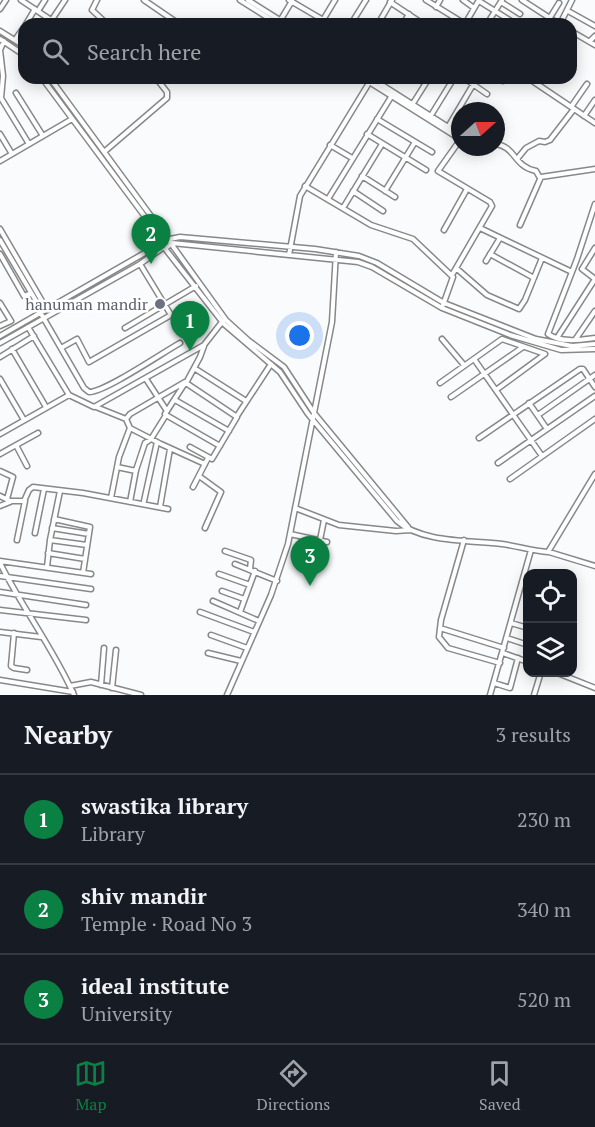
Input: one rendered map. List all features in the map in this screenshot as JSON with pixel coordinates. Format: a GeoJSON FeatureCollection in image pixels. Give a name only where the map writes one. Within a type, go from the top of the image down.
{"type":"FeatureCollection","features":[{"type":"Feature","properties":{"kind":"street"},"geometry":{"type":"LineString","coordinates":[[0,9],[6,0]]}},
{"type":"Feature","properties":{"kind":"street"},"geometry":{"type":"LineString","coordinates":[[31,18],[45,0]]}},
{"type":"Feature","properties":{"kind":"street"},"geometry":{"type":"LineString","coordinates":[[53,18],[65,0]]}},
{"type":"Feature","properties":{"kind":"street"},"geometry":{"type":"LineString","coordinates":[[97,0],[92,10],[101,18]]}},
{"type":"Feature","properties":{"kind":"street"},"geometry":{"type":"LineString","coordinates":[[144,0],[170,18]]}},
{"type":"Feature","properties":{"kind":"street"},"geometry":{"type":"LineString","coordinates":[[240,0],[271,18]]}},
{"type":"Feature","properties":{"kind":"street"},"geometry":{"type":"LineString","coordinates":[[248,0],[272,18]]}},
{"type":"Feature","properties":{"kind":"street"},"geometry":{"type":"LineString","coordinates":[[324,18],[335,0]]}},
{"type":"Feature","properties":{"kind":"street"},"geometry":{"type":"LineString","coordinates":[[355,18],[366,0]]}},
{"type":"Feature","properties":{"kind":"street"},"geometry":{"type":"LineString","coordinates":[[426,0],[455,18]]}},
{"type":"Feature","properties":{"kind":"street"},"geometry":{"type":"LineString","coordinates":[[436,7],[440,0]]}},
{"type":"Feature","properties":{"kind":"street"},"geometry":{"type":"LineString","coordinates":[[463,0],[474,8]]}},
{"type":"Feature","properties":{"kind":"street"},"geometry":{"type":"LineString","coordinates":[[468,18],[479,0],[506,18]]}},
{"type":"Feature","properties":{"kind":"street"},"geometry":{"type":"LineString","coordinates":[[522,0],[550,18],[558,3]]}},
{"type":"Feature","properties":{"kind":"street"},"geometry":{"type":"LineString","coordinates":[[564,18],[573,0]]}},
{"type":"Feature","properties":{"kind":"street"},"geometry":{"type":"LineString","coordinates":[[24,1],[46,18]]}},
{"type":"Feature","properties":{"kind":"street"},"geometry":{"type":"LineString","coordinates":[[282,18],[290,1],[320,18]]}},
{"type":"Feature","properties":{"kind":"street"},"geometry":{"type":"LineString","coordinates":[[381,18],[391,1],[415,18]]}},
{"type":"Feature","properties":{"kind":"street"},"geometry":{"type":"LineString","coordinates":[[491,18],[502,1],[520,14]]}},
{"type":"Feature","properties":{"kind":"street"},"geometry":{"type":"LineString","coordinates":[[568,11],[595,26]]}},
{"type":"Feature","properties":{"kind":"street"},"geometry":{"type":"LineString","coordinates":[[407,18],[409,14]]}},
{"type":"Feature","properties":{"kind":"street"},"geometry":{"type":"LineString","coordinates":[[0,32],[18,42]]}},
{"type":"Feature","properties":{"kind":"street"},"geometry":{"type":"LineString","coordinates":[[577,34],[595,45]]}},
{"type":"Feature","properties":{"kind":"street"},"geometry":{"type":"LineString","coordinates":[[15,40],[18,36]]}},
{"type":"Feature","properties":{"kind":"street"},"geometry":{"type":"LineString","coordinates":[[590,41],[595,36]]}},
{"type":"Feature","properties":{"kind":"street"},"geometry":{"type":"LineString","coordinates":[[18,51],[2,40],[0,50],[3,76],[1,98],[29,144]]}},
{"type":"Feature","properties":{"kind":"street"},"geometry":{"type":"LineString","coordinates":[[46,84],[232,326],[284,367],[314,413],[411,530]]}},
{"type":"Feature","properties":{"kind":"street"},"geometry":{"type":"LineString","coordinates":[[54,84],[104,152],[195,287],[222,322],[280,372],[312,420],[395,518],[411,530]]}},
{"type":"Feature","properties":{"kind":"street"},"geometry":{"type":"LineString","coordinates":[[104,152],[167,98],[167,92],[161,84]]}},
{"type":"Feature","properties":{"kind":"street"},"geometry":{"type":"LineString","coordinates":[[289,255],[297,204],[305,186],[368,84]]}},
{"type":"Feature","properties":{"kind":"street"},"geometry":{"type":"LineString","coordinates":[[375,84],[391,97],[451,130]]}},
{"type":"Feature","properties":{"kind":"street"},"geometry":{"type":"LineString","coordinates":[[377,84],[412,105],[451,133]]}},
{"type":"Feature","properties":{"kind":"street"},"geometry":{"type":"LineString","coordinates":[[412,105],[426,84]]}},
{"type":"Feature","properties":{"kind":"street"},"geometry":{"type":"LineString","coordinates":[[429,118],[450,84]]}},
{"type":"Feature","properties":{"kind":"street"},"geometry":{"type":"LineString","coordinates":[[448,127],[473,84],[487,94]]}},
{"type":"Feature","properties":{"kind":"street"},"geometry":{"type":"LineString","coordinates":[[537,84],[595,123]]}},
{"type":"Feature","properties":{"kind":"street"},"geometry":{"type":"LineString","coordinates":[[517,159],[526,148],[539,141],[550,140],[587,84]]}},
{"type":"Feature","properties":{"kind":"street"},"geometry":{"type":"LineString","coordinates":[[16,93],[43,136]]}},
{"type":"Feature","properties":{"kind":"street"},"geometry":{"type":"LineString","coordinates":[[328,199],[366,134],[391,97]]}},
{"type":"Feature","properties":{"kind":"street"},"geometry":{"type":"LineString","coordinates":[[584,116],[595,100]]}},
{"type":"Feature","properties":{"kind":"street"},"geometry":{"type":"LineString","coordinates":[[0,161],[76,116]]}},
{"type":"Feature","properties":{"kind":"street"},"geometry":{"type":"LineString","coordinates":[[377,119],[432,152]]}},
{"type":"Feature","properties":{"kind":"street"},"geometry":{"type":"LineString","coordinates":[[0,134],[12,154]]}},
{"type":"Feature","properties":{"kind":"street"},"geometry":{"type":"LineString","coordinates":[[366,134],[426,170]]}},
{"type":"Feature","properties":{"kind":"street"},"geometry":{"type":"LineString","coordinates":[[385,191],[414,142]]}},
{"type":"Feature","properties":{"kind":"street"},"geometry":{"type":"LineString","coordinates":[[343,208],[382,144]]}},
{"type":"Feature","properties":{"kind":"street"},"geometry":{"type":"LineString","coordinates":[[330,145],[352,158]]}},
{"type":"Feature","properties":{"kind":"street"},"geometry":{"type":"LineString","coordinates":[[505,146],[524,169],[536,171],[540,178]]}},
{"type":"Feature","properties":{"kind":"street"},"geometry":{"type":"LineString","coordinates":[[443,306],[453,279],[452,275],[492,204],[438,171],[451,152]]}},
{"type":"Feature","properties":{"kind":"street"},"geometry":{"type":"LineString","coordinates":[[540,178],[595,169]]}},
{"type":"Feature","properties":{"kind":"street"},"geometry":{"type":"LineString","coordinates":[[362,176],[395,197]]}},
{"type":"Feature","properties":{"kind":"street"},"geometry":{"type":"LineString","coordinates":[[520,225],[540,178]]}},
{"type":"Feature","properties":{"kind":"street"},"geometry":{"type":"LineString","coordinates":[[305,186],[371,225],[412,239],[452,275]]}},
{"type":"Feature","properties":{"kind":"street"},"geometry":{"type":"LineString","coordinates":[[444,230],[467,189]]}},
{"type":"Feature","properties":{"kind":"street"},"geometry":{"type":"LineString","coordinates":[[353,190],[383,211]]}},
{"type":"Feature","properties":{"kind":"street"},"geometry":{"type":"LineString","coordinates":[[595,204],[549,332],[549,335],[557,338],[595,346]]}},
{"type":"Feature","properties":{"kind":"street"},"geometry":{"type":"LineString","coordinates":[[480,228],[572,272]]}},
{"type":"Feature","properties":{"kind":"street"},"geometry":{"type":"LineString","coordinates":[[0,229],[43,310],[44,318],[84,388],[91,392],[129,374],[180,343]]}},
{"type":"Feature","properties":{"kind":"street"},"geometry":{"type":"LineString","coordinates":[[0,336],[43,310],[180,237],[359,256],[377,263],[443,306]]}},
{"type":"Feature","properties":{"kind":"street"},"geometry":{"type":"LineString","coordinates":[[486,261],[500,238]]}},
{"type":"Feature","properties":{"kind":"street"},"geometry":{"type":"LineString","coordinates":[[0,240],[43,310]]}},
{"type":"Feature","properties":{"kind":"street"},"geometry":{"type":"LineString","coordinates":[[0,343],[140,264],[167,243],[349,259],[372,267],[443,306],[541,340],[574,346],[595,346]]}},
{"type":"Feature","properties":{"kind":"street"},"geometry":{"type":"LineString","coordinates":[[227,695],[277,581],[290,534],[332,322],[336,252]]}},
{"type":"Feature","properties":{"kind":"street"},"geometry":{"type":"LineString","coordinates":[[557,338],[595,279],[582,269],[594,252]]}},
{"type":"Feature","properties":{"kind":"street"},"geometry":{"type":"LineString","coordinates":[[0,254],[24,296],[31,293]]}},
{"type":"Feature","properties":{"kind":"street"},"geometry":{"type":"LineString","coordinates":[[490,254],[534,278]]}},
{"type":"Feature","properties":{"kind":"street"},"geometry":{"type":"LineString","coordinates":[[456,268],[487,295],[519,309],[522,307],[542,258]]}},
{"type":"Feature","properties":{"kind":"street"},"geometry":{"type":"LineString","coordinates":[[61,348],[77,339],[89,362],[171,315],[140,264]]}},
{"type":"Feature","properties":{"kind":"street"},"geometry":{"type":"LineString","coordinates":[[125,328],[200,283]]}},
{"type":"Feature","properties":{"kind":"street"},"geometry":{"type":"LineString","coordinates":[[0,303],[11,321],[0,327]]}},
{"type":"Feature","properties":{"kind":"street"},"geometry":{"type":"LineString","coordinates":[[575,340],[595,310]]}},
{"type":"Feature","properties":{"kind":"street"},"geometry":{"type":"LineString","coordinates":[[130,502],[135,471],[145,443],[151,438],[194,368],[204,345],[222,322]]}},
{"type":"Feature","properties":{"kind":"street"},"geometry":{"type":"LineString","coordinates":[[14,327],[18,333]]}},
{"type":"Feature","properties":{"kind":"street"},"geometry":{"type":"LineString","coordinates":[[28,327],[69,395],[126,419],[130,428],[205,464]]}},
{"type":"Feature","properties":{"kind":"street"},"geometry":{"type":"LineString","coordinates":[[0,357],[34,336]]}},
{"type":"Feature","properties":{"kind":"street"},"geometry":{"type":"LineString","coordinates":[[442,339],[464,365]]}},
{"type":"Feature","properties":{"kind":"street"},"geometry":{"type":"LineString","coordinates":[[440,383],[502,339],[545,355],[496,390]]}},
{"type":"Feature","properties":{"kind":"street"},"geometry":{"type":"LineString","coordinates":[[96,407],[204,345]]}},
{"type":"Feature","properties":{"kind":"street"},"geometry":{"type":"LineString","coordinates":[[451,398],[524,346]]}},
{"type":"Feature","properties":{"kind":"street"},"geometry":{"type":"LineString","coordinates":[[12,349],[46,407]]}},
{"type":"Feature","properties":{"kind":"street"},"geometry":{"type":"LineString","coordinates":[[474,359],[542,456]]}},
{"type":"Feature","properties":{"kind":"street"},"geometry":{"type":"LineString","coordinates":[[190,447],[208,458],[213,458],[246,401],[271,364]]}},
{"type":"Feature","properties":{"kind":"street"},"geometry":{"type":"LineString","coordinates":[[194,368],[246,401]]}},
{"type":"Feature","properties":{"kind":"street"},"geometry":{"type":"LineString","coordinates":[[479,438],[581,368],[595,387]]}},
{"type":"Feature","properties":{"kind":"street"},"geometry":{"type":"LineString","coordinates":[[537,416],[595,375]]}},
{"type":"Feature","properties":{"kind":"street"},"geometry":{"type":"LineString","coordinates":[[0,379],[24,420]]}},
{"type":"Feature","properties":{"kind":"street"},"geometry":{"type":"LineString","coordinates":[[146,379],[167,412]]}},
{"type":"Feature","properties":{"kind":"street"},"geometry":{"type":"LineString","coordinates":[[126,419],[185,382]]}},
{"type":"Feature","properties":{"kind":"street"},"geometry":{"type":"LineString","coordinates":[[185,382],[196,392],[237,416]]}},
{"type":"Feature","properties":{"kind":"street"},"geometry":{"type":"LineString","coordinates":[[1,432],[69,395]]}},
{"type":"Feature","properties":{"kind":"street"},"geometry":{"type":"LineString","coordinates":[[498,463],[595,396]]}},
{"type":"Feature","properties":{"kind":"street"},"geometry":{"type":"LineString","coordinates":[[176,400],[229,431]]}},
{"type":"Feature","properties":{"kind":"street"},"geometry":{"type":"LineString","coordinates":[[529,403],[547,429]]}},
{"type":"Feature","properties":{"kind":"street"},"geometry":{"type":"LineString","coordinates":[[164,417],[168,415],[220,446]]}},
{"type":"Feature","properties":{"kind":"street"},"geometry":{"type":"LineString","coordinates":[[510,479],[595,419]]}},
{"type":"Feature","properties":{"kind":"street"},"geometry":{"type":"LineString","coordinates":[[111,498],[124,440],[130,428]]}},
{"type":"Feature","properties":{"kind":"street"},"geometry":{"type":"LineString","coordinates":[[0,454],[38,433]]}},
{"type":"Feature","properties":{"kind":"street"},"geometry":{"type":"LineString","coordinates":[[144,501],[157,442]]}},
{"type":"Feature","properties":{"kind":"street"},"geometry":{"type":"LineString","coordinates":[[16,445],[27,466]]}},
{"type":"Feature","properties":{"kind":"street"},"geometry":{"type":"LineString","coordinates":[[160,507],[170,449]]}},
{"type":"Feature","properties":{"kind":"street"},"geometry":{"type":"LineString","coordinates":[[193,487],[208,458]]}},
{"type":"Feature","properties":{"kind":"street"},"geometry":{"type":"LineString","coordinates":[[117,467],[135,471]]}},
{"type":"Feature","properties":{"kind":"street"},"geometry":{"type":"LineString","coordinates":[[0,472],[14,477],[9,500],[0,506]]}},
{"type":"Feature","properties":{"kind":"street"},"geometry":{"type":"LineString","coordinates":[[548,552],[595,474]]}},
{"type":"Feature","properties":{"kind":"street"},"geometry":{"type":"LineString","coordinates":[[199,476],[221,492],[205,528]]}},
{"type":"Feature","properties":{"kind":"street"},"geometry":{"type":"LineString","coordinates":[[17,540],[25,501],[31,487],[168,508]]}},
{"type":"Feature","properties":{"kind":"street"},"geometry":{"type":"LineString","coordinates":[[35,533],[44,489]]}},
{"type":"Feature","properties":{"kind":"street"},"geometry":{"type":"LineString","coordinates":[[47,567],[60,491]]}},
{"type":"Feature","properties":{"kind":"street"},"geometry":{"type":"LineString","coordinates":[[0,496],[9,500],[25,501]]}},
{"type":"Feature","properties":{"kind":"street"},"geometry":{"type":"LineString","coordinates":[[295,508],[324,520],[352,527],[411,530],[434,537],[502,544],[548,552],[595,566]]}},
{"type":"Feature","properties":{"kind":"street"},"geometry":{"type":"LineString","coordinates":[[54,519],[88,526],[89,534],[83,573]]}},
{"type":"Feature","properties":{"kind":"street"},"geometry":{"type":"LineString","coordinates":[[320,540],[324,520]]}},
{"type":"Feature","properties":{"kind":"street"},"geometry":{"type":"LineString","coordinates":[[52,528],[89,534]]}},
{"type":"Feature","properties":{"kind":"street"},"geometry":{"type":"LineString","coordinates":[[290,534],[327,542]]}},
{"type":"Feature","properties":{"kind":"street"},"geometry":{"type":"LineString","coordinates":[[50,540],[87,545]]}},
{"type":"Feature","properties":{"kind":"street"},"geometry":{"type":"LineString","coordinates":[[464,540],[439,637],[446,647],[500,663]]}},
{"type":"Feature","properties":{"kind":"street"},"geometry":{"type":"LineString","coordinates":[[490,695],[531,550]]}},
{"type":"Feature","properties":{"kind":"street"},"geometry":{"type":"LineString","coordinates":[[225,551],[251,560],[249,585],[240,612]]}},
{"type":"Feature","properties":{"kind":"street"},"geometry":{"type":"LineString","coordinates":[[48,554],[85,559]]}},
{"type":"Feature","properties":{"kind":"street"},"geometry":{"type":"LineString","coordinates":[[0,562],[91,574]]}},
{"type":"Feature","properties":{"kind":"street"},"geometry":{"type":"LineString","coordinates":[[0,562],[74,693]]}},
{"type":"Feature","properties":{"kind":"street"},"geometry":{"type":"LineString","coordinates":[[235,564],[277,581]]}},
{"type":"Feature","properties":{"kind":"street"},"geometry":{"type":"LineString","coordinates":[[219,574],[249,585]]}},
{"type":"Feature","properties":{"kind":"street"},"geometry":{"type":"LineString","coordinates":[[0,576],[91,589]]}},
{"type":"Feature","properties":{"kind":"street"},"geometry":{"type":"LineString","coordinates":[[222,591],[244,599]]}},
{"type":"Feature","properties":{"kind":"street"},"geometry":{"type":"LineString","coordinates":[[0,592],[87,605]]}},
{"type":"Feature","properties":{"kind":"street"},"geometry":{"type":"LineString","coordinates":[[213,602],[259,621]]}},
{"type":"Feature","properties":{"kind":"street"},"geometry":{"type":"LineString","coordinates":[[0,610],[86,620]]}},
{"type":"Feature","properties":{"kind":"street"},"geometry":{"type":"LineString","coordinates":[[200,612],[254,632]]}},
{"type":"Feature","properties":{"kind":"street"},"geometry":{"type":"LineString","coordinates":[[511,623],[523,627]]}},
{"type":"Feature","properties":{"kind":"street"},"geometry":{"type":"LineString","coordinates":[[440,628],[503,650],[523,660]]}},
{"type":"Feature","properties":{"kind":"street"},"geometry":{"type":"LineString","coordinates":[[0,632],[42,637]]}},
{"type":"Feature","properties":{"kind":"street"},"geometry":{"type":"LineString","coordinates":[[14,633],[11,666],[27,670]]}},
{"type":"Feature","properties":{"kind":"street"},"geometry":{"type":"LineString","coordinates":[[211,635],[247,648]]}},
{"type":"Feature","properties":{"kind":"street"},"geometry":{"type":"LineString","coordinates":[[507,638],[523,643]]}},
{"type":"Feature","properties":{"kind":"street"},"geometry":{"type":"LineString","coordinates":[[101,685],[104,648]]}},
{"type":"Feature","properties":{"kind":"street"},"geometry":{"type":"LineString","coordinates":[[112,688],[116,650]]}},
{"type":"Feature","properties":{"kind":"street"},"geometry":{"type":"LineString","coordinates":[[208,653],[242,661]]}},
{"type":"Feature","properties":{"kind":"street"},"geometry":{"type":"LineString","coordinates":[[494,683],[510,688],[518,658]]}},
{"type":"Feature","properties":{"kind":"street"},"geometry":{"type":"LineString","coordinates":[[534,695],[539,677]]}},
{"type":"Feature","properties":{"kind":"street"},"geometry":{"type":"LineString","coordinates":[[568,677],[595,687]]}},
{"type":"Feature","properties":{"kind":"street"},"geometry":{"type":"LineString","coordinates":[[0,680],[74,693]]}},
{"type":"Feature","properties":{"kind":"street"},"geometry":{"type":"LineString","coordinates":[[70,686],[86,682],[141,695]]}},
{"type":"Feature","properties":{"kind":"place","name":"shiv mandir"},"geometry":{"type":"Point","coordinates":[151,264]}},
{"type":"Feature","properties":{"kind":"place","name":"hanuman mandir"},"geometry":{"type":"Point","coordinates":[160,304]}},
{"type":"Feature","properties":{"kind":"place","name":"swastika library"},"geometry":{"type":"Point","coordinates":[190,351]}},
{"type":"Feature","properties":{"kind":"place","name":"ideal institute"},"geometry":{"type":"Point","coordinates":[310,586]}}]}
